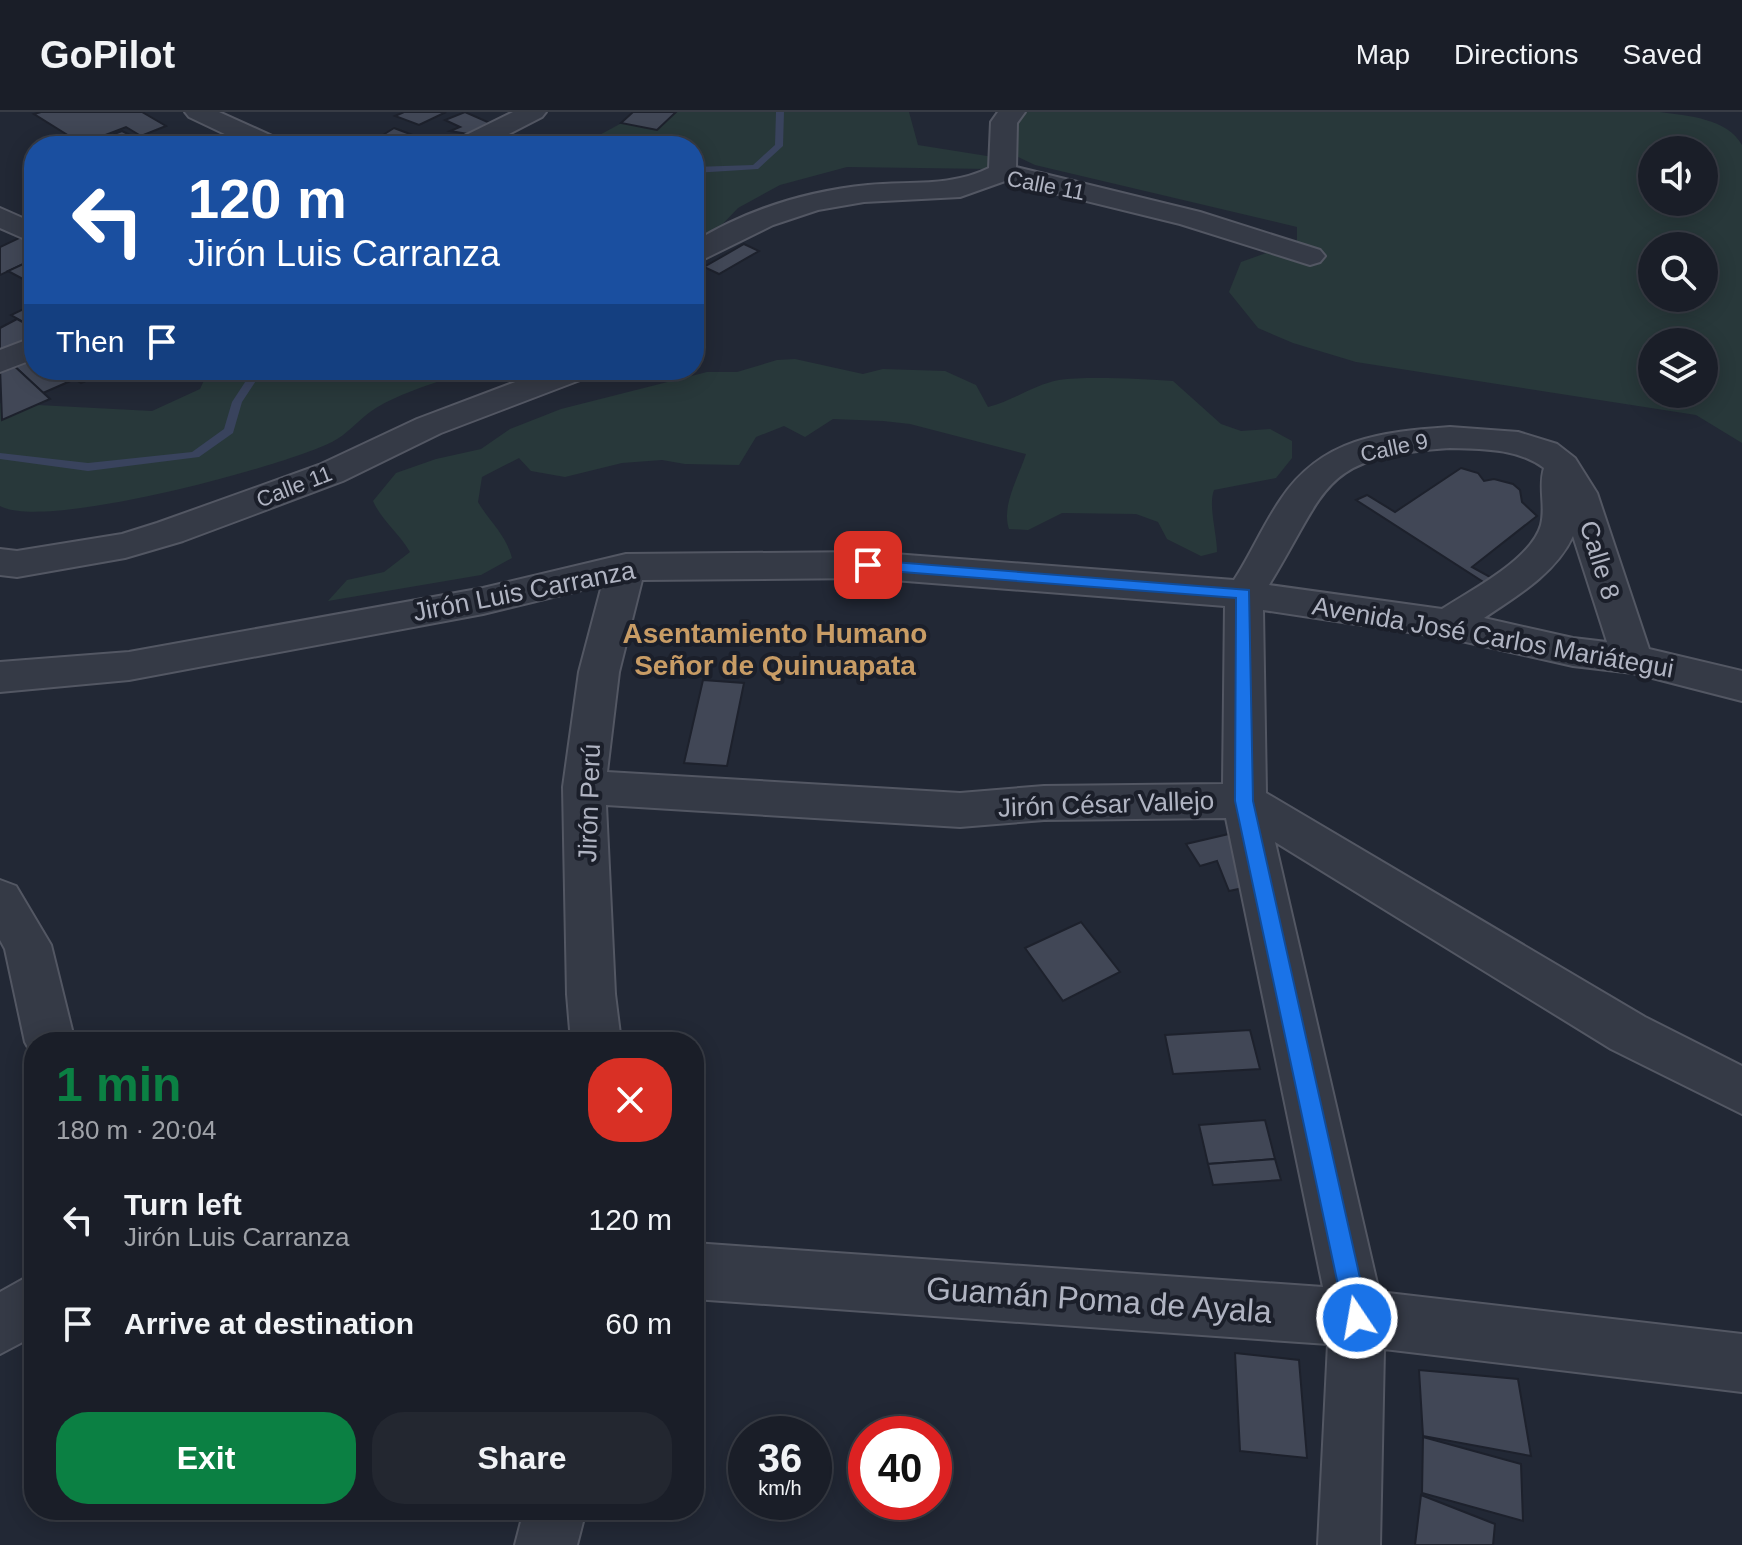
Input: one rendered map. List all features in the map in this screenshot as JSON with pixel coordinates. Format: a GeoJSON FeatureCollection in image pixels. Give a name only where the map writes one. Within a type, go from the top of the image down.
{"type":"FeatureCollection","features":[{"type":"Feature","properties":{"kind":"street"},"geometry":{"type":"LineString","coordinates":[[485,136],[533,112]]}},
{"type":"Feature","properties":{"kind":"street"},"geometry":{"type":"LineString","coordinates":[[1002,172],[1004,122],[1012,112]]}},
{"type":"Feature","properties":{"kind":"street"},"geometry":{"type":"LineString","coordinates":[[217,115],[254,136]]}},
{"type":"Feature","properties":{"kind":"street","name":"Calle 11"},"geometry":{"type":"LineString","coordinates":[[704,250],[756,221],[815,201],[889,191],[958,191],[978,186],[1002,172],[1190,218],[1310,256]]}},
{"type":"Feature","properties":{"kind":"street"},"geometry":{"type":"LineString","coordinates":[[0,217],[24,229]]}},
{"type":"Feature","properties":{"kind":"street"},"geometry":{"type":"LineString","coordinates":[[0,362],[24,351]]}},
{"type":"Feature","properties":{"kind":"street","name":"Calle 11"},"geometry":{"type":"LineString","coordinates":[[0,562],[17,564],[125,546],[170,532],[331,473],[429,426],[551,380]]}},
{"type":"Feature","properties":{"kind":"street","name":"Calle 9"},"geometry":{"type":"LineString","coordinates":[[1244,594],[1282,526],[1311,485],[1333,463],[1379,447],[1473,436],[1536,446],[1562,463]]}},
{"type":"Feature","properties":{"kind":"street"},"geometry":{"type":"LineString","coordinates":[[1448,624],[1543,556],[1558,529],[1563,503],[1559,476],[1562,463]]}},
{"type":"Feature","properties":{"kind":"street","name":"Calle 8"},"geometry":{"type":"LineString","coordinates":[[1562,463],[1580,492],[1593,541],[1633,659]]}},
{"type":"Feature","properties":{"kind":"street","name":"Jirón Luis Carranza"},"geometry":{"type":"LineString","coordinates":[[0,677],[129,666],[483,601],[626,567],[868,565],[1244,594]]}},
{"type":"Feature","properties":{"kind":"street","name":"Jirón Perú"},"geometry":{"type":"LineString","coordinates":[[595,1032],[584,787],[599,672],[626,567]]}},
{"type":"Feature","properties":{"kind":"street"},"geometry":{"type":"LineString","coordinates":[[1244,594],[1244,801],[1357,1318],[1349,1545]]}},
{"type":"Feature","properties":{"kind":"street","name":"Avenida José Carlos Mariátegui"},"geometry":{"type":"LineString","coordinates":[[1244,594],[1448,624],[1573,652],[1633,659],[1742,686]]}},
{"type":"Feature","properties":{"kind":"street","name":"Jirón César Vallejo"},"geometry":{"type":"LineString","coordinates":[[584,787],[960,810],[1044,803],[1244,801],[1628,1033],[1742,1091]]}},
{"type":"Feature","properties":{"kind":"street"},"geometry":{"type":"LineString","coordinates":[[0,899],[28,945],[48,1032]]}},
{"type":"Feature","properties":{"kind":"street","name":"Guamán Poma de Ayala"},"geometry":{"type":"LineString","coordinates":[[704,1272],[1357,1318],[1742,1363]]}},
{"type":"Feature","properties":{"kind":"street"},"geometry":{"type":"LineString","coordinates":[[0,1326],[24,1308]]}},
{"type":"Feature","properties":{"kind":"street"},"geometry":{"type":"LineString","coordinates":[[546,1545],[552,1520]]}},
{"type":"Feature","properties":{"kind":"shaded area"},"geometry":{"type":"Polygon","coordinates":[[[642,112],[909,112],[918,145],[1006,159],[990,169],[847,167],[780,185],[738,208],[704,244],[704,136],[598,136],[642,112]]]}},
{"type":"Feature","properties":{"kind":"shaded area"},"geometry":{"type":"Polygon","coordinates":[[[1022,112],[1660,112],[1717,124],[1727,129],[1742,145],[1742,443],[1696,415],[1651,408],[1718,408],[1718,328],[1638,328],[1638,406],[1356,362],[1293,343],[1258,328],[1229,292],[1241,262],[1297,242],[1297,227],[1035,165],[1010,153],[1011,125],[1022,112]]]}},
{"type":"Feature","properties":{"kind":"shaded area"},"geometry":{"type":"Polygon","coordinates":[[[795,359],[863,374],[883,369],[945,371],[976,385],[988,407],[1059,380],[1173,381],[1221,424],[1241,431],[1270,429],[1292,441],[1292,458],[1276,478],[1214,490],[1212,511],[1217,552],[1201,556],[1167,539],[1158,522],[1136,514],[1062,513],[1028,530],[1009,529],[1009,501],[1026,454],[910,424],[833,419],[805,437],[784,426],[756,437],[739,465],[685,464],[662,460],[622,463],[565,477],[531,471],[519,458],[482,477],[478,502],[502,535],[512,558],[481,575],[328,601],[347,580],[384,572],[410,552],[373,501],[396,473],[436,459],[481,449],[510,429],[561,409],[675,380],[704,380],[704,373],[707,372],[737,372],[777,360],[795,359]]]}},
{"type":"Feature","properties":{"kind":"shaded area"},"geometry":{"type":"Polygon","coordinates":[[[204,380],[445,380],[377,407],[332,442],[217,480],[164,493],[64,510],[25,511],[0,506],[0,403],[152,411],[200,389],[204,380]]]}},
{"type":"Feature","properties":{"kind":"building"},"geometry":{"type":"Polygon","coordinates":[[[142,112],[166,126],[141,136],[126,127],[103,136],[69,136],[34,114],[142,112]]]}},
{"type":"Feature","properties":{"kind":"building"},"geometry":{"type":"Polygon","coordinates":[[[404,112],[446,112],[419,125],[395,116],[404,112]]]}},
{"type":"Feature","properties":{"kind":"building"},"geometry":{"type":"Polygon","coordinates":[[[465,112],[490,123],[468,134],[450,131],[460,127],[445,120],[465,112]]]}},
{"type":"Feature","properties":{"kind":"building"},"geometry":{"type":"Polygon","coordinates":[[[633,112],[676,112],[657,130],[621,123],[633,112]]]}},
{"type":"Feature","properties":{"kind":"building"},"geometry":{"type":"Polygon","coordinates":[[[394,128],[415,136],[381,136],[394,128]]]}},
{"type":"Feature","properties":{"kind":"building"},"geometry":{"type":"Polygon","coordinates":[[[122,131],[132,136],[109,136],[122,131]]]}},
{"type":"Feature","properties":{"kind":"building"},"geometry":{"type":"Polygon","coordinates":[[[21,237],[24,239],[24,264],[0,275],[0,247],[21,237]]]}},
{"type":"Feature","properties":{"kind":"building"},"geometry":{"type":"Polygon","coordinates":[[[744,244],[759,251],[719,274],[704,267],[744,244]]]}},
{"type":"Feature","properties":{"kind":"building"},"geometry":{"type":"Polygon","coordinates":[[[24,264],[24,280],[8,271],[24,264]]]}},
{"type":"Feature","properties":{"kind":"building"},"geometry":{"type":"Polygon","coordinates":[[[24,309],[24,322],[11,315],[24,309]]]}},
{"type":"Feature","properties":{"kind":"building"},"geometry":{"type":"Polygon","coordinates":[[[17,319],[24,323],[24,345],[0,356],[0,328],[17,319]]]}},
{"type":"Feature","properties":{"kind":"building"},"geometry":{"type":"Polygon","coordinates":[[[24,357],[24,375],[11,363],[24,357]]]}},
{"type":"Feature","properties":{"kind":"building"},"geometry":{"type":"Polygon","coordinates":[[[11,363],[24,375],[24,380],[29,380],[50,399],[2,420],[0,367],[11,363]]]}},
{"type":"Feature","properties":{"kind":"building"},"geometry":{"type":"Polygon","coordinates":[[[29,380],[73,380],[43,393],[29,380]]]}},
{"type":"Feature","properties":{"kind":"building"},"geometry":{"type":"Polygon","coordinates":[[[1461,468],[1478,473],[1484,481],[1494,479],[1513,484],[1520,490],[1522,502],[1537,516],[1472,567],[1492,578],[1485,583],[1356,500],[1367,495],[1395,512],[1461,468]]]}},
{"type":"Feature","properties":{"kind":"building"},"geometry":{"type":"Polygon","coordinates":[[[703,680],[744,683],[727,766],[684,763],[703,680]]]}},
{"type":"Feature","properties":{"kind":"building"},"geometry":{"type":"Polygon","coordinates":[[[1233,833],[1248,887],[1229,891],[1217,861],[1200,866],[1186,844],[1233,833]]]}},
{"type":"Feature","properties":{"kind":"building"},"geometry":{"type":"Polygon","coordinates":[[[1081,922],[1120,972],[1063,1001],[1025,948],[1081,922]]]}},
{"type":"Feature","properties":{"kind":"building"},"geometry":{"type":"Polygon","coordinates":[[[1250,1030],[1260,1069],[1173,1074],[1165,1035],[1250,1030]]]}},
{"type":"Feature","properties":{"kind":"building"},"geometry":{"type":"Polygon","coordinates":[[[1265,1120],[1275,1159],[1208,1164],[1199,1125],[1265,1120]]]}},
{"type":"Feature","properties":{"kind":"building"},"geometry":{"type":"Polygon","coordinates":[[[1275,1159],[1281,1180],[1213,1185],[1208,1164],[1275,1159]]]}},
{"type":"Feature","properties":{"kind":"building"},"geometry":{"type":"Polygon","coordinates":[[[1235,1353],[1299,1360],[1307,1458],[1240,1451],[1235,1353]]]}},
{"type":"Feature","properties":{"kind":"building"},"geometry":{"type":"Polygon","coordinates":[[[1419,1370],[1518,1379],[1531,1456],[1423,1436],[1419,1370]]]}},
{"type":"Feature","properties":{"kind":"building"},"geometry":{"type":"Polygon","coordinates":[[[1423,1437],[1521,1464],[1523,1521],[1422,1493],[1423,1437]]]}},
{"type":"Feature","properties":{"kind":"building"},"geometry":{"type":"Polygon","coordinates":[[[1421,1495],[1495,1524],[1493,1545],[1415,1545],[1421,1495]]]}},
{"type":"Feature","properties":{"kind":"waterway"},"geometry":{"type":"LineString","coordinates":[[704,170],[755,167],[779,146],[780,112]]}},
{"type":"Feature","properties":{"kind":"waterway"},"geometry":{"type":"LineString","coordinates":[[0,456],[88,467],[195,455],[229,431],[237,402],[251,380]]}},
{"type":"Feature","properties":{"kind":"district","name":"Asentamiento Humano Señor de Quinuapata"},"geometry":{"type":"Point","coordinates":[775,649]}},
{"type":"Feature","properties":{"kind":"route"},"geometry":{"type":"LineString","coordinates":[[868,565],[1244,594],[1244,801],[1357,1318]]}}]}
